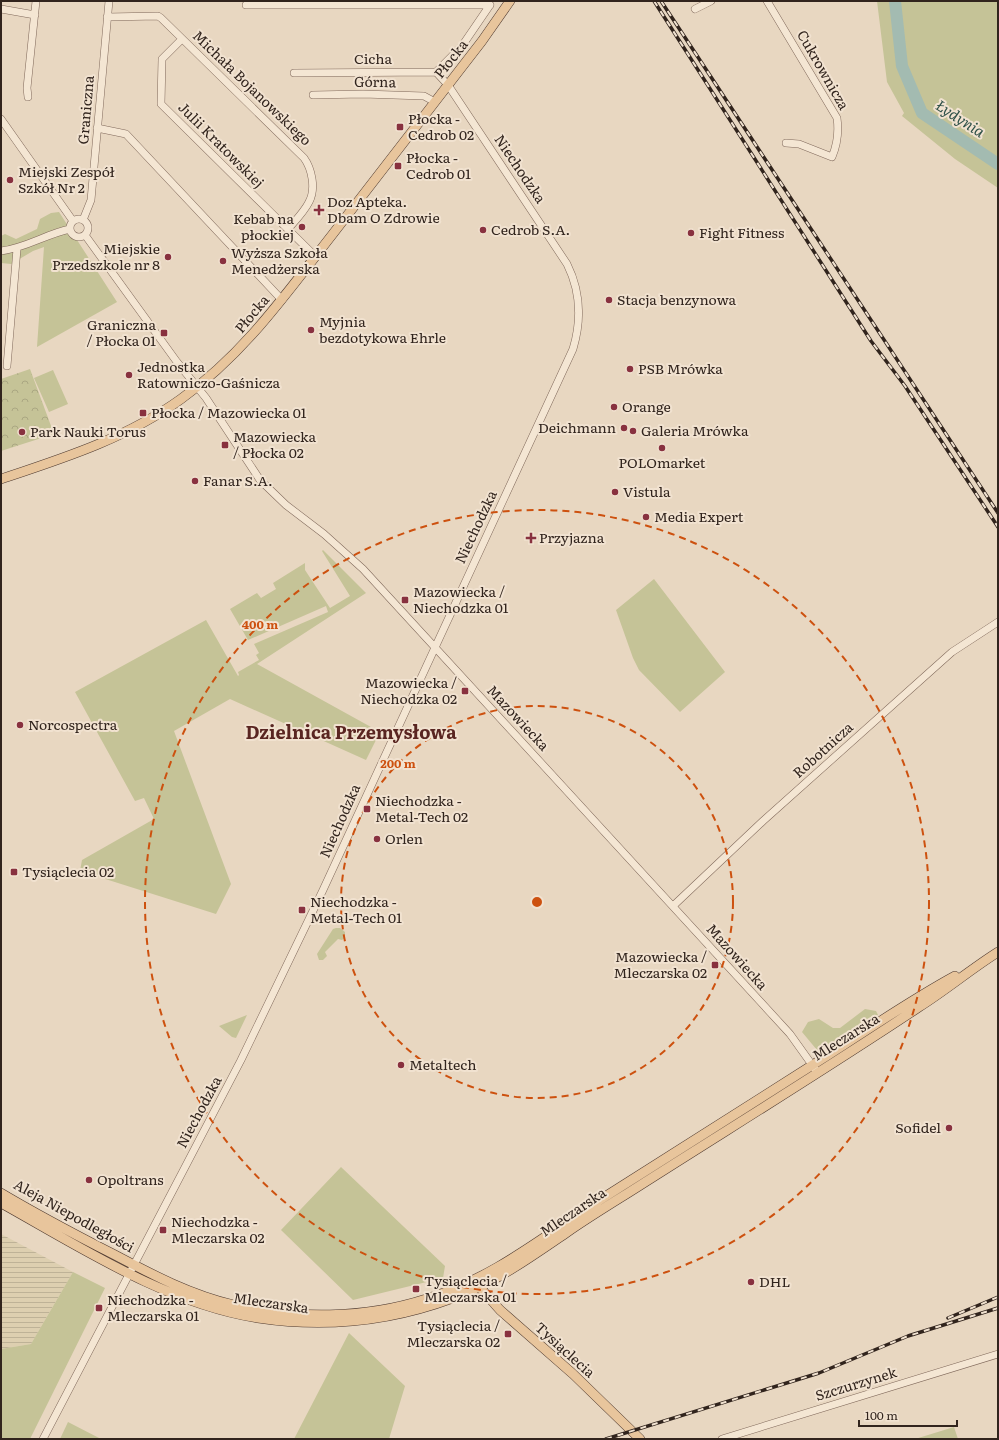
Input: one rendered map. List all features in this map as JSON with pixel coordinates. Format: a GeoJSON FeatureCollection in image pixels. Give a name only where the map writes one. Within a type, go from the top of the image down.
{"type":"FeatureCollection","features":[{"type":"Feature","properties":{"kind":"main road","name":"Płocka"},"geometry":{"type":"LineString","coordinates":[[1,479],[58,460],[121,434],[171,406],[197,388],[234,355],[282,300],[448,85],[510,1]]}},
{"type":"Feature","properties":{"kind":"main road","name":"Mleczarska"},"geometry":{"type":"LineString","coordinates":[[131,1269],[215,1300],[257,1310],[315,1315],[360,1312],[396,1307],[476,1284],[524,1263],[566,1232],[815,1069],[921,1006],[998,952]]}},
{"type":"Feature","properties":{"kind":"main road","name":"Aleja Niepodległości"},"geometry":{"type":"LineString","coordinates":[[1,1193],[131,1269]]}},
{"type":"Feature","properties":{"kind":"main road","name":"Aleja Niepodległości"},"geometry":{"type":"LineString","coordinates":[[1,1203],[131,1269]]}},
{"type":"Feature","properties":{"kind":"main road","name":"Tysiąclecia"},"geometry":{"type":"LineString","coordinates":[[476,1284],[527,1335],[573,1374],[640,1439]]}},
{"type":"Feature","properties":{"kind":"street"},"geometry":{"type":"LineString","coordinates":[[28,97],[27,88],[36,1]]}},
{"type":"Feature","properties":{"kind":"street","name":"Graniczna"},"geometry":{"type":"LineString","coordinates":[[83,220],[90,200],[109,1]]}},
{"type":"Feature","properties":{"kind":"street"},"geometry":{"type":"LineString","coordinates":[[695,9],[711,1]]}},
{"type":"Feature","properties":{"kind":"street","name":"Cukrownicza"},"geometry":{"type":"LineString","coordinates":[[767,1],[837,118],[838,127],[832,157],[799,144],[786,144]]}},
{"type":"Feature","properties":{"kind":"street"},"geometry":{"type":"LineString","coordinates":[[246,5],[490,5],[462,46],[436,72],[448,85]]}},
{"type":"Feature","properties":{"kind":"street"},"geometry":{"type":"LineString","coordinates":[[1,9],[35,15]]}},
{"type":"Feature","properties":{"kind":"street","name":"Michała Bojanowskiego"},"geometry":{"type":"LineString","coordinates":[[107,17],[158,16],[304,158],[311,167],[310,202],[288,230]]}},
{"type":"Feature","properties":{"kind":"street","name":"Julii Kratowskiej"},"geometry":{"type":"LineString","coordinates":[[182,39],[162,59],[161,104],[315,256]]}},
{"type":"Feature","properties":{"kind":"street","name":"Cicha"},"geometry":{"type":"LineString","coordinates":[[294,73],[436,72]]}},
{"type":"Feature","properties":{"kind":"street","name":"Niechodzka"},"geometry":{"type":"LineString","coordinates":[[43,1439],[241,1060],[323,890],[573,349],[578,333],[580,311],[576,286],[567,264],[448,85]]}},
{"type":"Feature","properties":{"kind":"street","name":"Górna"},"geometry":{"type":"LineString","coordinates":[[313,95],[363,94],[424,96],[435,102]]}},
{"type":"Feature","properties":{"kind":"street"},"geometry":{"type":"LineString","coordinates":[[1,119],[73,221]]}},
{"type":"Feature","properties":{"kind":"street"},"geometry":{"type":"LineString","coordinates":[[97,128],[126,134],[282,300]]}},
{"type":"Feature","properties":{"kind":"street"},"geometry":{"type":"LineString","coordinates":[[73,221],[78,219],[86,222],[88,228],[85,235]]}},
{"type":"Feature","properties":{"kind":"street"},"geometry":{"type":"LineString","coordinates":[[70,229],[73,221]]}},
{"type":"Feature","properties":{"kind":"street"},"geometry":{"type":"LineString","coordinates":[[70,229],[76,236],[85,235]]}},
{"type":"Feature","properties":{"kind":"street"},"geometry":{"type":"LineString","coordinates":[[1,251],[17,249],[53,233],[70,229]]}},
{"type":"Feature","properties":{"kind":"street"},"geometry":{"type":"LineString","coordinates":[[85,235],[197,388]]}},
{"type":"Feature","properties":{"kind":"street"},"geometry":{"type":"LineString","coordinates":[[7,366],[17,249]]}},
{"type":"Feature","properties":{"kind":"street","name":"Mazowiecka"},"geometry":{"type":"LineString","coordinates":[[197,388],[206,398],[260,480],[286,505],[324,534],[358,564],[790,1034],[815,1069]]}},
{"type":"Feature","properties":{"kind":"street","name":"Robotnicza"},"geometry":{"type":"LineString","coordinates":[[673,906],[763,820],[952,652],[998,622]]}},
{"type":"Feature","properties":{"kind":"street","name":"Szczurzynek"},"geometry":{"type":"LineString","coordinates":[[722,1439],[998,1354]]}},
{"type":"Feature","properties":{"kind":"shaded area"},"geometry":{"type":"Polygon","coordinates":[[[1,1234],[73,1272],[31,1344],[1,1349],[1,1234]]]}},
{"type":"Feature","properties":{"kind":"green space"},"geometry":{"type":"Polygon","coordinates":[[[877,1],[998,1],[998,188],[955,159],[902,116],[904,113],[887,82],[877,1]]]}},
{"type":"Feature","properties":{"kind":"green space"},"geometry":{"type":"Polygon","coordinates":[[[59,212],[117,302],[37,347],[44,247],[33,251],[11,264],[1,263],[1,236],[5,234],[16,239],[37,229],[40,219],[51,213],[59,212]]]}},
{"type":"Feature","properties":{"kind":"green space"},"geometry":{"type":"Polygon","coordinates":[[[30,369],[54,434],[1,451],[1,379],[30,369]]]}},
{"type":"Feature","properties":{"kind":"green space"},"geometry":{"type":"Polygon","coordinates":[[[53,370],[68,404],[49,412],[34,378],[53,370]]]}},
{"type":"Feature","properties":{"kind":"green space"},"geometry":{"type":"Polygon","coordinates":[[[323,550],[366,593],[257,664],[380,732],[366,760],[230,699],[174,731],[231,884],[216,914],[80,871],[82,860],[154,819],[144,798],[135,801],[75,692],[206,620],[238,676],[238,672],[259,660],[256,655],[259,653],[254,644],[328,612],[326,606],[248,640],[230,609],[257,593],[261,598],[276,589],[273,583],[305,563],[305,570],[330,608],[350,596],[322,551],[323,550]]]}},
{"type":"Feature","properties":{"kind":"green space"},"geometry":{"type":"Polygon","coordinates":[[[654,579],[725,672],[680,712],[639,670],[633,658],[616,610],[654,579]]]}},
{"type":"Feature","properties":{"kind":"green space"},"geometry":{"type":"Polygon","coordinates":[[[340,928],[345,932],[345,938],[342,940],[338,939],[325,952],[327,956],[323,960],[319,960],[317,954],[333,929],[340,928]]]}},
{"type":"Feature","properties":{"kind":"green space"},"geometry":{"type":"Polygon","coordinates":[[[865,1009],[876,1011],[878,1015],[820,1051],[817,1050],[802,1032],[808,1022],[819,1019],[833,1028],[840,1028],[865,1009]]]}},
{"type":"Feature","properties":{"kind":"green space"},"geometry":{"type":"Polygon","coordinates":[[[247,1015],[236,1038],[232,1037],[219,1026],[247,1015]]]}},
{"type":"Feature","properties":{"kind":"green space"},"geometry":{"type":"Polygon","coordinates":[[[341,1167],[445,1266],[443,1278],[353,1300],[281,1230],[341,1167]]]}},
{"type":"Feature","properties":{"kind":"green space"},"geometry":{"type":"Polygon","coordinates":[[[73,1272],[105,1288],[30,1439],[1,1439],[1,1349],[31,1344],[73,1272]]]}},
{"type":"Feature","properties":{"kind":"green space"},"geometry":{"type":"Polygon","coordinates":[[[349,1333],[405,1386],[389,1439],[294,1439],[349,1333]]]}},
{"type":"Feature","properties":{"kind":"green space"},"geometry":{"type":"Polygon","coordinates":[[[68,1422],[101,1439],[60,1439],[68,1422]]]}},
{"type":"Feature","properties":{"kind":"green space"},"geometry":{"type":"Polygon","coordinates":[[[954,1427],[958,1439],[915,1439],[954,1427]]]}},
{"type":"Feature","properties":{"kind":"waterway","name":"Łydynia"},"geometry":{"type":"LineString","coordinates":[[895,1],[902,66],[922,113],[998,164]]}},
{"type":"Feature","properties":{"kind":"railway"},"geometry":{"type":"LineString","coordinates":[[654,1],[871,341],[905,386],[998,527]]}},
{"type":"Feature","properties":{"kind":"railway"},"geometry":{"type":"LineString","coordinates":[[661,1],[998,513]]}},
{"type":"Feature","properties":{"kind":"railway"},"geometry":{"type":"LineString","coordinates":[[948,1318],[998,1297]]}},
{"type":"Feature","properties":{"kind":"railway"},"geometry":{"type":"LineString","coordinates":[[606,1439],[819,1373],[908,1336],[998,1308]]}},
{"type":"Feature","properties":{"kind":"place","name":"Płocka - Cedrob 02"},"geometry":{"type":"Point","coordinates":[400,127]}},
{"type":"Feature","properties":{"kind":"place","name":"Płocka - Cedrob 01"},"geometry":{"type":"Point","coordinates":[398,166]}},
{"type":"Feature","properties":{"kind":"place","name":"Miejski Zespół Szkół Nr 2"},"geometry":{"type":"Point","coordinates":[10,180]}},
{"type":"Feature","properties":{"kind":"place","name":"Doz Apteka. Dbam O Zdrowie"},"geometry":{"type":"Point","coordinates":[319,210]}},
{"type":"Feature","properties":{"kind":"place","name":"Kebab na płockiej"},"geometry":{"type":"Point","coordinates":[302,227]}},
{"type":"Feature","properties":{"kind":"place","name":"Cedrob S.A."},"geometry":{"type":"Point","coordinates":[483,230]}},
{"type":"Feature","properties":{"kind":"place","name":"Fight Fitness"},"geometry":{"type":"Point","coordinates":[691,233]}},
{"type":"Feature","properties":{"kind":"place","name":"Miejskie Przedszkole nr 8"},"geometry":{"type":"Point","coordinates":[168,257]}},
{"type":"Feature","properties":{"kind":"place","name":"Wyższa Szkoła Menedżerska"},"geometry":{"type":"Point","coordinates":[223,261]}},
{"type":"Feature","properties":{"kind":"place","name":"Stacja benzynowa"},"geometry":{"type":"Point","coordinates":[609,300]}},
{"type":"Feature","properties":{"kind":"place","name":"Myjnia bezdotykowa Ehrle"},"geometry":{"type":"Point","coordinates":[311,330]}},
{"type":"Feature","properties":{"kind":"place","name":"Graniczna / Płocka 01"},"geometry":{"type":"Point","coordinates":[164,333]}},
{"type":"Feature","properties":{"kind":"place","name":"PSB Mrówka"},"geometry":{"type":"Point","coordinates":[630,369]}},
{"type":"Feature","properties":{"kind":"place","name":"Jednostka Ratowniczo-Gaśnicza"},"geometry":{"type":"Point","coordinates":[129,375]}},
{"type":"Feature","properties":{"kind":"place","name":"Orange"},"geometry":{"type":"Point","coordinates":[614,407]}},
{"type":"Feature","properties":{"kind":"place","name":"Płocka / Mazowiecka 01"},"geometry":{"type":"Point","coordinates":[143,413]}},
{"type":"Feature","properties":{"kind":"place","name":"Deichmann"},"geometry":{"type":"Point","coordinates":[624,428]}},
{"type":"Feature","properties":{"kind":"place","name":"Galeria Mrówka"},"geometry":{"type":"Point","coordinates":[633,431]}},
{"type":"Feature","properties":{"kind":"place","name":"Park Nauki Torus"},"geometry":{"type":"Point","coordinates":[22,432]}},
{"type":"Feature","properties":{"kind":"place","name":"Mazowiecka / Płocka 02"},"geometry":{"type":"Point","coordinates":[225,445]}},
{"type":"Feature","properties":{"kind":"place","name":"POLOmarket"},"geometry":{"type":"Point","coordinates":[662,448]}},
{"type":"Feature","properties":{"kind":"place","name":"Fanar S.A."},"geometry":{"type":"Point","coordinates":[195,481]}},
{"type":"Feature","properties":{"kind":"place","name":"Vistula"},"geometry":{"type":"Point","coordinates":[615,492]}},
{"type":"Feature","properties":{"kind":"place","name":"Media Expert"},"geometry":{"type":"Point","coordinates":[646,517]}},
{"type":"Feature","properties":{"kind":"place","name":"Przyjazna"},"geometry":{"type":"Point","coordinates":[531,538]}},
{"type":"Feature","properties":{"kind":"place","name":"Mazowiecka / Niechodzka 01"},"geometry":{"type":"Point","coordinates":[405,600]}},
{"type":"Feature","properties":{"kind":"place","name":"Mazowiecka / Niechodzka 02"},"geometry":{"type":"Point","coordinates":[465,691]}},
{"type":"Feature","properties":{"kind":"place","name":"Norcospectra"},"geometry":{"type":"Point","coordinates":[20,725]}},
{"type":"Feature","properties":{"kind":"place","name":"Niechodzka - Metal-Tech 02"},"geometry":{"type":"Point","coordinates":[367,809]}},
{"type":"Feature","properties":{"kind":"place","name":"Orlen"},"geometry":{"type":"Point","coordinates":[377,839]}},
{"type":"Feature","properties":{"kind":"place","name":"Tysiąclecia 02"},"geometry":{"type":"Point","coordinates":[14,872]}},
{"type":"Feature","properties":{"kind":"place","name":"Niechodzka - Metal-Tech 01"},"geometry":{"type":"Point","coordinates":[302,910]}},
{"type":"Feature","properties":{"kind":"place","name":"Mazowiecka / Mleczarska 02"},"geometry":{"type":"Point","coordinates":[715,965]}},
{"type":"Feature","properties":{"kind":"place","name":"Metaltech"},"geometry":{"type":"Point","coordinates":[401,1065]}},
{"type":"Feature","properties":{"kind":"place","name":"Sofidel"},"geometry":{"type":"Point","coordinates":[949,1128]}},
{"type":"Feature","properties":{"kind":"place","name":"Opoltrans"},"geometry":{"type":"Point","coordinates":[89,1180]}},
{"type":"Feature","properties":{"kind":"place","name":"Niechodzka - Mleczarska 02"},"geometry":{"type":"Point","coordinates":[163,1230]}},
{"type":"Feature","properties":{"kind":"place","name":"DHL"},"geometry":{"type":"Point","coordinates":[751,1282]}},
{"type":"Feature","properties":{"kind":"place","name":"Tysiąclecia / Mleczarska 01"},"geometry":{"type":"Point","coordinates":[416,1289]}},
{"type":"Feature","properties":{"kind":"place","name":"Niechodzka - Mleczarska 01"},"geometry":{"type":"Point","coordinates":[99,1308]}},
{"type":"Feature","properties":{"kind":"place","name":"Tysiąclecia / Mleczarska 02"},"geometry":{"type":"Point","coordinates":[508,1334]}},
{"type":"Feature","properties":{"kind":"district","name":"Dzielnica Przemysłowa"},"geometry":{"type":"Point","coordinates":[351,733]}}]}
